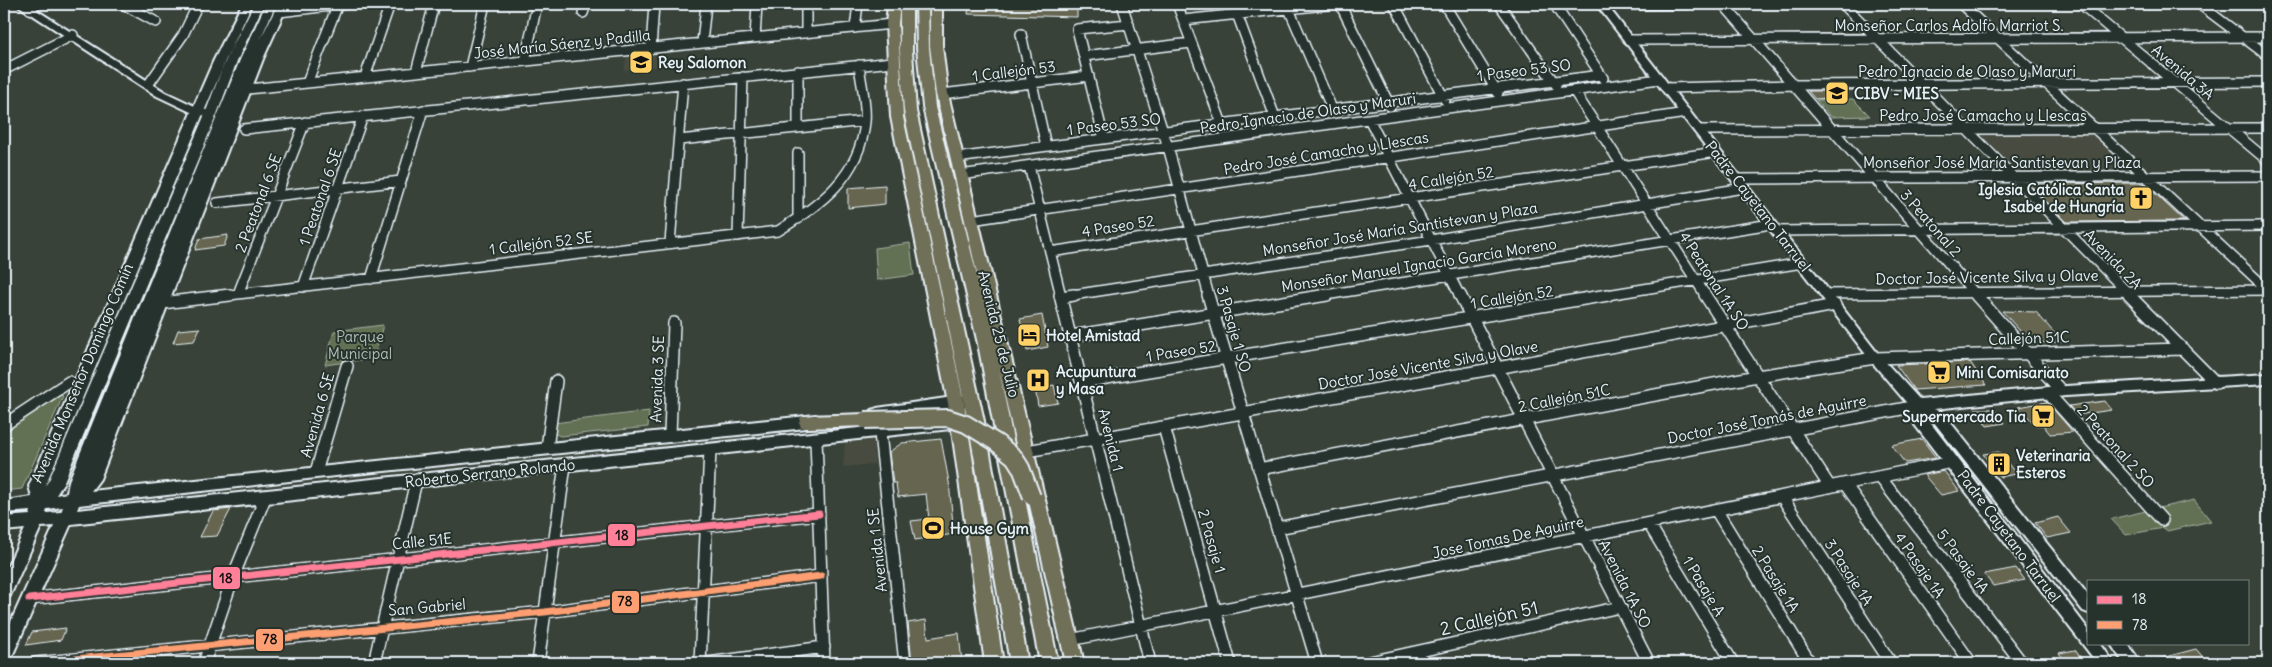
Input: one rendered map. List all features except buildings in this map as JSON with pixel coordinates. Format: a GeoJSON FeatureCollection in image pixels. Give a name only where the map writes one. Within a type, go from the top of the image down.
{"type":"FeatureCollection","features":[{"type":"Feature","properties":{"kind":"main road","name":"Avenida Monseñor Domingo Comín"},"geometry":{"type":"LineString","coordinates":[[41,502],[55,484],[136,290],[205,113],[219,62],[247,4]]}},
{"type":"Feature","properties":{"kind":"main road","name":"Avenida Monseñor Domingo Comín"},"geometry":{"type":"LineString","coordinates":[[41,502],[37,486],[121,292],[205,113],[259,4]]}},
{"type":"Feature","properties":{"kind":"main road","name":"Avenida 25 de Julio"},"geometry":{"type":"LineString","coordinates":[[922,4],[922,48],[929,107],[986,344],[1049,663]]}},
{"type":"Feature","properties":{"kind":"main road","name":"Avenida 25 de Julio"},"geometry":{"type":"LineString","coordinates":[[936,4],[936,46],[942,94],[1027,451],[1075,663]]}},
{"type":"Feature","properties":{"kind":"main road"},"geometry":{"type":"LineString","coordinates":[[902,5],[892,24],[897,118],[964,402]]}},
{"type":"Feature","properties":{"kind":"main road"},"geometry":{"type":"LineString","coordinates":[[902,5],[910,112],[964,402],[1019,663]]}},
{"type":"Feature","properties":{"kind":"main road"},"geometry":{"type":"LineString","coordinates":[[4,655],[66,518],[74,499],[77,481],[175,253],[240,90],[278,6]]}},
{"type":"Feature","properties":{"kind":"main road"},"geometry":{"type":"LineString","coordinates":[[74,499],[92,479],[162,304],[175,253]]}},
{"type":"Feature","properties":{"kind":"main road"},"geometry":{"type":"LineString","coordinates":[[121,292],[136,290]]}},
{"type":"Feature","properties":{"kind":"main road","name":"Roberto Serrano Rolando"},"geometry":{"type":"LineString","coordinates":[[4,507],[316,472],[807,422],[964,402]]}},
{"type":"Feature","properties":{"kind":"main road"},"geometry":{"type":"LineString","coordinates":[[807,422],[948,418],[958,422],[987,436],[1011,454],[1019,464],[1045,530]]}},
{"type":"Feature","properties":{"kind":"main road"},"geometry":{"type":"LineString","coordinates":[[968,422],[994,663]]}},
{"type":"Feature","properties":{"kind":"main road","name":"Roberto Serrano Rolando"},"geometry":{"type":"LineString","coordinates":[[4,524],[265,498],[968,422]]}},
{"type":"Feature","properties":{"kind":"main road"},"geometry":{"type":"LineString","coordinates":[[4,591],[36,521],[41,502]]}},
{"type":"Feature","properties":{"kind":"street"},"geometry":{"type":"LineString","coordinates":[[123,4],[156,22]]}},
{"type":"Feature","properties":{"kind":"street"},"geometry":{"type":"LineString","coordinates":[[148,85],[183,35],[198,4]]}},
{"type":"Feature","properties":{"kind":"street"},"geometry":{"type":"LineString","coordinates":[[278,6],[341,4],[308,83]]}},
{"type":"Feature","properties":{"kind":"street"},"geometry":{"type":"LineString","coordinates":[[365,77],[390,4]]}},
{"type":"Feature","properties":{"kind":"street"},"geometry":{"type":"LineString","coordinates":[[416,72],[434,4]]}},
{"type":"Feature","properties":{"kind":"street"},"geometry":{"type":"LineString","coordinates":[[470,67],[485,4]]}},
{"type":"Feature","properties":{"kind":"street"},"geometry":{"type":"LineString","coordinates":[[525,61],[538,4]]}},
{"type":"Feature","properties":{"kind":"street"},"geometry":{"type":"LineString","coordinates":[[583,13],[586,4]]}},
{"type":"Feature","properties":{"kind":"street"},"geometry":{"type":"LineString","coordinates":[[651,48],[654,4]]}},
{"type":"Feature","properties":{"kind":"street"},"geometry":{"type":"LineString","coordinates":[[702,43],[706,4]]}},
{"type":"Feature","properties":{"kind":"street"},"geometry":{"type":"LineString","coordinates":[[755,38],[757,4]]}},
{"type":"Feature","properties":{"kind":"street"},"geometry":{"type":"LineString","coordinates":[[806,4],[806,33]]}},
{"type":"Feature","properties":{"kind":"street"},"geometry":{"type":"LineString","coordinates":[[856,28],[858,4]]}},
{"type":"Feature","properties":{"kind":"street","name":"3 Pasaje 1 SO"},"geometry":{"type":"LineString","coordinates":[[1122,4],[1168,146],[1226,360],[1317,663]]}},
{"type":"Feature","properties":{"kind":"street"},"geometry":{"type":"LineString","coordinates":[[1177,4],[1227,138]]}},
{"type":"Feature","properties":{"kind":"street"},"geometry":{"type":"LineString","coordinates":[[1183,20],[1290,6],[1335,4]]}},
{"type":"Feature","properties":{"kind":"street"},"geometry":{"type":"LineString","coordinates":[[1340,4],[1393,116]]}},
{"type":"Feature","properties":{"kind":"street"},"geometry":{"type":"LineString","coordinates":[[1394,4],[1449,108]]}},
{"type":"Feature","properties":{"kind":"street"},"geometry":{"type":"LineString","coordinates":[[1444,4],[1502,101]]}},
{"type":"Feature","properties":{"kind":"street"},"geometry":{"type":"LineString","coordinates":[[1500,4],[1560,93]]}},
{"type":"Feature","properties":{"kind":"street"},"geometry":{"type":"LineString","coordinates":[[1554,4],[1609,86]]}},
{"type":"Feature","properties":{"kind":"street"},"geometry":{"type":"LineString","coordinates":[[1601,4],[1687,4]]}},
{"type":"Feature","properties":{"kind":"street","name":"Padre Cayetano Tarruel"},"geometry":{"type":"LineString","coordinates":[[1601,4],[1875,358],[1917,406],[1938,417],[2087,605]]}},
{"type":"Feature","properties":{"kind":"street","name":"3 Peatonal 2"},"geometry":{"type":"LineString","coordinates":[[1723,4],[2025,352],[2054,392]]}},
{"type":"Feature","properties":{"kind":"street","name":"Avenida 2A"},"geometry":{"type":"LineString","coordinates":[[1843,4],[2216,383]]}},
{"type":"Feature","properties":{"kind":"street"},"geometry":{"type":"LineString","coordinates":[[1961,4],[2268,290]]}},
{"type":"Feature","properties":{"kind":"street","name":"Avenida 3A"},"geometry":{"type":"LineString","coordinates":[[2081,4],[2268,161]]}},
{"type":"Feature","properties":{"kind":"street"},"geometry":{"type":"LineString","coordinates":[[2199,4],[2268,56]]}},
{"type":"Feature","properties":{"kind":"street"},"geometry":{"type":"LineString","coordinates":[[29,5],[148,85],[205,113]]}},
{"type":"Feature","properties":{"kind":"street"},"geometry":{"type":"LineString","coordinates":[[1290,6],[1332,109]]}},
{"type":"Feature","properties":{"kind":"street"},"geometry":{"type":"LineString","coordinates":[[1237,14],[1274,116]]}},
{"type":"Feature","properties":{"kind":"street","name":"José María Sáenz y Padilla"},"geometry":{"type":"LineString","coordinates":[[240,90],[892,24]]}},
{"type":"Feature","properties":{"kind":"street"},"geometry":{"type":"LineString","coordinates":[[1104,139],[1077,29],[1128,24]]}},
{"type":"Feature","properties":{"kind":"street"},"geometry":{"type":"LineString","coordinates":[[1022,34],[1046,146]]}},
{"type":"Feature","properties":{"kind":"street"},"geometry":{"type":"LineString","coordinates":[[4,70],[73,35]]}},
{"type":"Feature","properties":{"kind":"street","name":"Monseñor Carlos Adolfo Marriot S."},"geometry":{"type":"LineString","coordinates":[[1629,40],[2268,37]]}},
{"type":"Feature","properties":{"kind":"street"},"geometry":{"type":"LineString","coordinates":[[1084,56],[1191,42]]}},
{"type":"Feature","properties":{"kind":"street"},"geometry":{"type":"LineString","coordinates":[[244,129],[893,62]]}},
{"type":"Feature","properties":{"kind":"street","name":"1 Callejón 52 SE"},"geometry":{"type":"LineString","coordinates":[[162,304],[778,231],[798,220],[849,175],[862,145],[865,121],[859,65]]}},
{"type":"Feature","properties":{"kind":"street"},"geometry":{"type":"LineString","coordinates":[[798,71],[798,128]]}},
{"type":"Feature","properties":{"kind":"street","name":"1 Paseo 53 SO"},"geometry":{"type":"LineString","coordinates":[[956,158],[1601,74]]}},
{"type":"Feature","properties":{"kind":"street","name":"1 Callejón 53"},"geometry":{"type":"LineString","coordinates":[[942,94],[1089,76]]}},
{"type":"Feature","properties":{"kind":"street"},"geometry":{"type":"LineString","coordinates":[[738,236],[743,77]]}},
{"type":"Feature","properties":{"kind":"street","name":"Pedro Ignacio de Olaso y Maruri"},"geometry":{"type":"LineString","coordinates":[[960,175],[1659,79]]}},
{"type":"Feature","properties":{"kind":"street","name":"Pedro Ignacio de Olaso y Maruri"},"geometry":{"type":"LineString","coordinates":[[1666,88],[1794,85],[1924,86],[2268,82]]}},
{"type":"Feature","properties":{"kind":"street"},"geometry":{"type":"LineString","coordinates":[[670,243],[683,83]]}},
{"type":"Feature","properties":{"kind":"street","name":"4 Peatonal 1A SO"},"geometry":{"type":"LineString","coordinates":[[1574,91],[1830,487]]}},
{"type":"Feature","properties":{"kind":"street"},"geometry":{"type":"LineString","coordinates":[[371,279],[423,110]]}},
{"type":"Feature","properties":{"kind":"street","name":"Pedro José Camacho y Llescas"},"geometry":{"type":"LineString","coordinates":[[971,220],[1686,113]]}},
{"type":"Feature","properties":{"kind":"street","name":"1 Peatonal 6 SE"},"geometry":{"type":"LineString","coordinates":[[303,287],[363,116]]}},
{"type":"Feature","properties":{"kind":"street","name":"Avenida 1A SO"},"geometry":{"type":"LineString","coordinates":[[1369,119],[1649,663]]}},
{"type":"Feature","properties":{"kind":"street"},"geometry":{"type":"LineString","coordinates":[[679,140],[865,121]]}},
{"type":"Feature","properties":{"kind":"street","name":"2 Peatonal 6 SE"},"geometry":{"type":"LineString","coordinates":[[238,294],[304,122]]}},
{"type":"Feature","properties":{"kind":"street","name":"Pedro José Camacho y Llescas"},"geometry":{"type":"LineString","coordinates":[[1698,130],[2268,128]]}},
{"type":"Feature","properties":{"kind":"street","name":"4 Callejón 52"},"geometry":{"type":"LineString","coordinates":[[1190,230],[1716,152]]}},
{"type":"Feature","properties":{"kind":"street"},"geometry":{"type":"LineString","coordinates":[[798,153],[798,220]]}},
{"type":"Feature","properties":{"kind":"street","name":"Avenida 1"},"geometry":{"type":"LineString","coordinates":[[1029,166],[1150,663]]}},
{"type":"Feature","properties":{"kind":"street","name":"Monseñor José María Santistevan y Plaza"},"geometry":{"type":"LineString","coordinates":[[1061,297],[1646,205],[1740,183],[1873,178],[2268,176]]}},
{"type":"Feature","properties":{"kind":"street"},"geometry":{"type":"LineString","coordinates":[[217,203],[401,182]]}},
{"type":"Feature","properties":{"kind":"street","name":"Monseñor Manuel Ignacio García Moreno"},"geometry":{"type":"LineString","coordinates":[[1071,336],[1669,240],[1774,228],[1918,230],[2268,226]]}},
{"type":"Feature","properties":{"kind":"street","name":"4 Paseo 52"},"geometry":{"type":"LineString","coordinates":[[1050,252],[1190,230]]}},
{"type":"Feature","properties":{"kind":"street","name":"1 Callejón 52"},"geometry":{"type":"LineString","coordinates":[[1226,360],[1802,264]]}},
{"type":"Feature","properties":{"kind":"street","name":"Doctor José Vicente Silva y Olave"},"geometry":{"type":"LineString","coordinates":[[1825,294],[2268,290]]}},
{"type":"Feature","properties":{"kind":"street","name":"Doctor José Vicente Silva y Olave"},"geometry":{"type":"LineString","coordinates":[[1027,451],[1497,368],[1834,305]]}},
{"type":"Feature","properties":{"kind":"street","name":"Avenida 3 SE"},"geometry":{"type":"LineString","coordinates":[[670,436],[674,323]]}},
{"type":"Feature","properties":{"kind":"street","name":"Callejón 51C"},"geometry":{"type":"LineString","coordinates":[[1875,358],[2025,352],[2183,349]]}},
{"type":"Feature","properties":{"kind":"street","name":"2 Callejón 51C"},"geometry":{"type":"LineString","coordinates":[[1259,469],[1757,376],[1875,358]]}},
{"type":"Feature","properties":{"kind":"street","name":"1 Paseo 52"},"geometry":{"type":"LineString","coordinates":[[1082,382],[1226,360]]}},
{"type":"Feature","properties":{"kind":"street","name":"Avenida 6 SE"},"geometry":{"type":"LineString","coordinates":[[316,472],[347,366]]}},
{"type":"Feature","properties":{"kind":"street","name":"Doctor José Tomás de Aguirre"},"geometry":{"type":"LineString","coordinates":[[1278,528],[1554,477],[1917,406],[1988,397],[2268,379]]}},
{"type":"Feature","properties":{"kind":"street"},"geometry":{"type":"LineString","coordinates":[[547,448],[556,381]]}},
{"type":"Feature","properties":{"kind":"street"},"geometry":{"type":"LineString","coordinates":[[4,425],[69,382]]}},
{"type":"Feature","properties":{"kind":"street","name":"2 Peatonal 2 SO"},"geometry":{"type":"LineString","coordinates":[[2054,392],[2162,520]]}},
{"type":"Feature","properties":{"kind":"street","name":"Padre Cayetano Tarruel"},"geometry":{"type":"LineString","coordinates":[[1917,406],[1920,421],[2087,639]]}},
{"type":"Feature","properties":{"kind":"street","name":"2 Pasaje 1"},"geometry":{"type":"LineString","coordinates":[[1164,426],[1230,663]]}},
{"type":"Feature","properties":{"kind":"street","name":"Avenida 1 SE"},"geometry":{"type":"LineString","coordinates":[[880,432],[905,663]]}},
{"type":"Feature","properties":{"kind":"street"},"geometry":{"type":"LineString","coordinates":[[816,439],[824,663]]}},
{"type":"Feature","properties":{"kind":"street"},"geometry":{"type":"LineString","coordinates":[[700,663],[710,450]]}},
{"type":"Feature","properties":{"kind":"street","name":"Jose Tomas De Aguirre"},"geometry":{"type":"LineString","coordinates":[[1070,640],[1215,610],[1297,596],[1952,462]]}},
{"type":"Feature","properties":{"kind":"street"},"geometry":{"type":"LineString","coordinates":[[538,663],[565,465]]}},
{"type":"Feature","properties":{"kind":"street","name":"5 Pasaje 1A"},"geometry":{"type":"LineString","coordinates":[[1880,477],[2022,663]]}},
{"type":"Feature","properties":{"kind":"street"},"geometry":{"type":"LineString","coordinates":[[374,663],[416,481]]}},
{"type":"Feature","properties":{"kind":"street","name":"4 Pasaje 1A"},"geometry":{"type":"LineString","coordinates":[[1845,484],[1971,663]]}},
{"type":"Feature","properties":{"kind":"street","name":"3 Pasaje 1A"},"geometry":{"type":"LineString","coordinates":[[1782,497],[1890,663]]}},
{"type":"Feature","properties":{"kind":"street"},"geometry":{"type":"LineString","coordinates":[[204,663],[233,577],[265,498]]}},
{"type":"Feature","properties":{"kind":"street","name":"2 Pasaje 1A"},"geometry":{"type":"LineString","coordinates":[[1716,510],[1810,663]]}},
{"type":"Feature","properties":{"kind":"street","name":"Calle 51E"},"geometry":{"type":"LineString","coordinates":[[29,599],[819,514]]}},
{"type":"Feature","properties":{"kind":"street","name":"1 Pasaje A"},"geometry":{"type":"LineString","coordinates":[[1649,524],[1733,663]]}},
{"type":"Feature","properties":{"kind":"street","name":"San Gabriel"},"geometry":{"type":"LineString","coordinates":[[36,663],[545,612],[703,593],[821,576]]}},
{"type":"Feature","properties":{"kind":"street","name":"2 Callejón 51"},"geometry":{"type":"LineString","coordinates":[[1366,663],[1620,607]]}},
{"type":"Feature","properties":{"kind":"street"},"geometry":{"type":"LineString","coordinates":[[2092,644],[2106,663]]}},
{"type":"Feature","properties":{"kind":"street"},"geometry":{"type":"LineString","coordinates":[[2118,644],[2133,663]]}},
{"type":"Feature","properties":{"kind":"street"},"geometry":{"type":"LineString","coordinates":[[708,663],[824,646]]}},
{"type":"Feature","properties":{"kind":"shaded area","name":"Rey Salomon"},"geometry":{"type":"Polygon","coordinates":[[[658,54],[656,67],[624,70],[626,57],[658,54]]]}},
{"type":"Feature","properties":{"kind":"shaded area"},"geometry":{"type":"Polygon","coordinates":[[[2092,132],[2134,170],[2018,172],[1978,133],[2092,132]]]}},
{"type":"Feature","properties":{"kind":"shaded area"},"geometry":{"type":"Polygon","coordinates":[[[874,439],[875,464],[843,467],[845,441],[874,439]]]}},
{"type":"Feature","properties":{"kind":"green space"},"geometry":{"type":"Polygon","coordinates":[[[1853,99],[1870,116],[1831,117],[1816,100],[1853,99]]]}},
{"type":"Feature","properties":{"kind":"green space"},"geometry":{"type":"Polygon","coordinates":[[[910,243],[914,275],[877,280],[875,248],[910,243]]]}},
{"type":"Feature","properties":{"kind":"green space","name":"Parque Municipal"},"geometry":{"type":"Polygon","coordinates":[[[383,325],[374,358],[325,365],[334,331],[383,325]]]}},
{"type":"Feature","properties":{"kind":"green space"},"geometry":{"type":"Polygon","coordinates":[[[60,395],[63,396],[22,489],[4,491],[4,432],[60,395]]]}},
{"type":"Feature","properties":{"kind":"green space"},"geometry":{"type":"Polygon","coordinates":[[[649,411],[648,427],[560,436],[554,433],[554,423],[649,411]]]}},
{"type":"Feature","properties":{"kind":"green space"},"geometry":{"type":"Polygon","coordinates":[[[2194,500],[2211,521],[2167,531],[2163,528],[2126,535],[2111,519],[2194,500]]]}},
{"type":"Feature","properties":{"kind":"transit line","name":"18"},"geometry":{"type":"LineString","coordinates":[[29,599],[819,514]]}},
{"type":"Feature","properties":{"kind":"transit line","name":"78"},"geometry":{"type":"LineString","coordinates":[[36,663],[545,612],[821,576]]}},
{"type":"Feature","properties":{"kind":"place","name":"Rey Salomon"},"geometry":{"type":"Point","coordinates":[641,62]}},
{"type":"Feature","properties":{"kind":"place","name":"CIBV - MIES"},"geometry":{"type":"Point","coordinates":[1837,93]}},
{"type":"Feature","properties":{"kind":"place","name":"Iglesia Católica Santa Isabel de Hungría"},"geometry":{"type":"Point","coordinates":[2141,198]}},
{"type":"Feature","properties":{"kind":"place","name":"Hotel Amistad"},"geometry":{"type":"Point","coordinates":[1029,335]}},
{"type":"Feature","properties":{"kind":"place","name":"Mini Comisariato"},"geometry":{"type":"Point","coordinates":[1939,372]}},
{"type":"Feature","properties":{"kind":"place","name":"Acupuntura y Masa"},"geometry":{"type":"Point","coordinates":[1038,380]}},
{"type":"Feature","properties":{"kind":"place","name":"Supermercado Tia"},"geometry":{"type":"Point","coordinates":[2043,416]}},
{"type":"Feature","properties":{"kind":"place","name":"Veterinaria Esteros"},"geometry":{"type":"Point","coordinates":[1999,464]}},
{"type":"Feature","properties":{"kind":"place","name":"House Gym"},"geometry":{"type":"Point","coordinates":[933,528]}}]}
